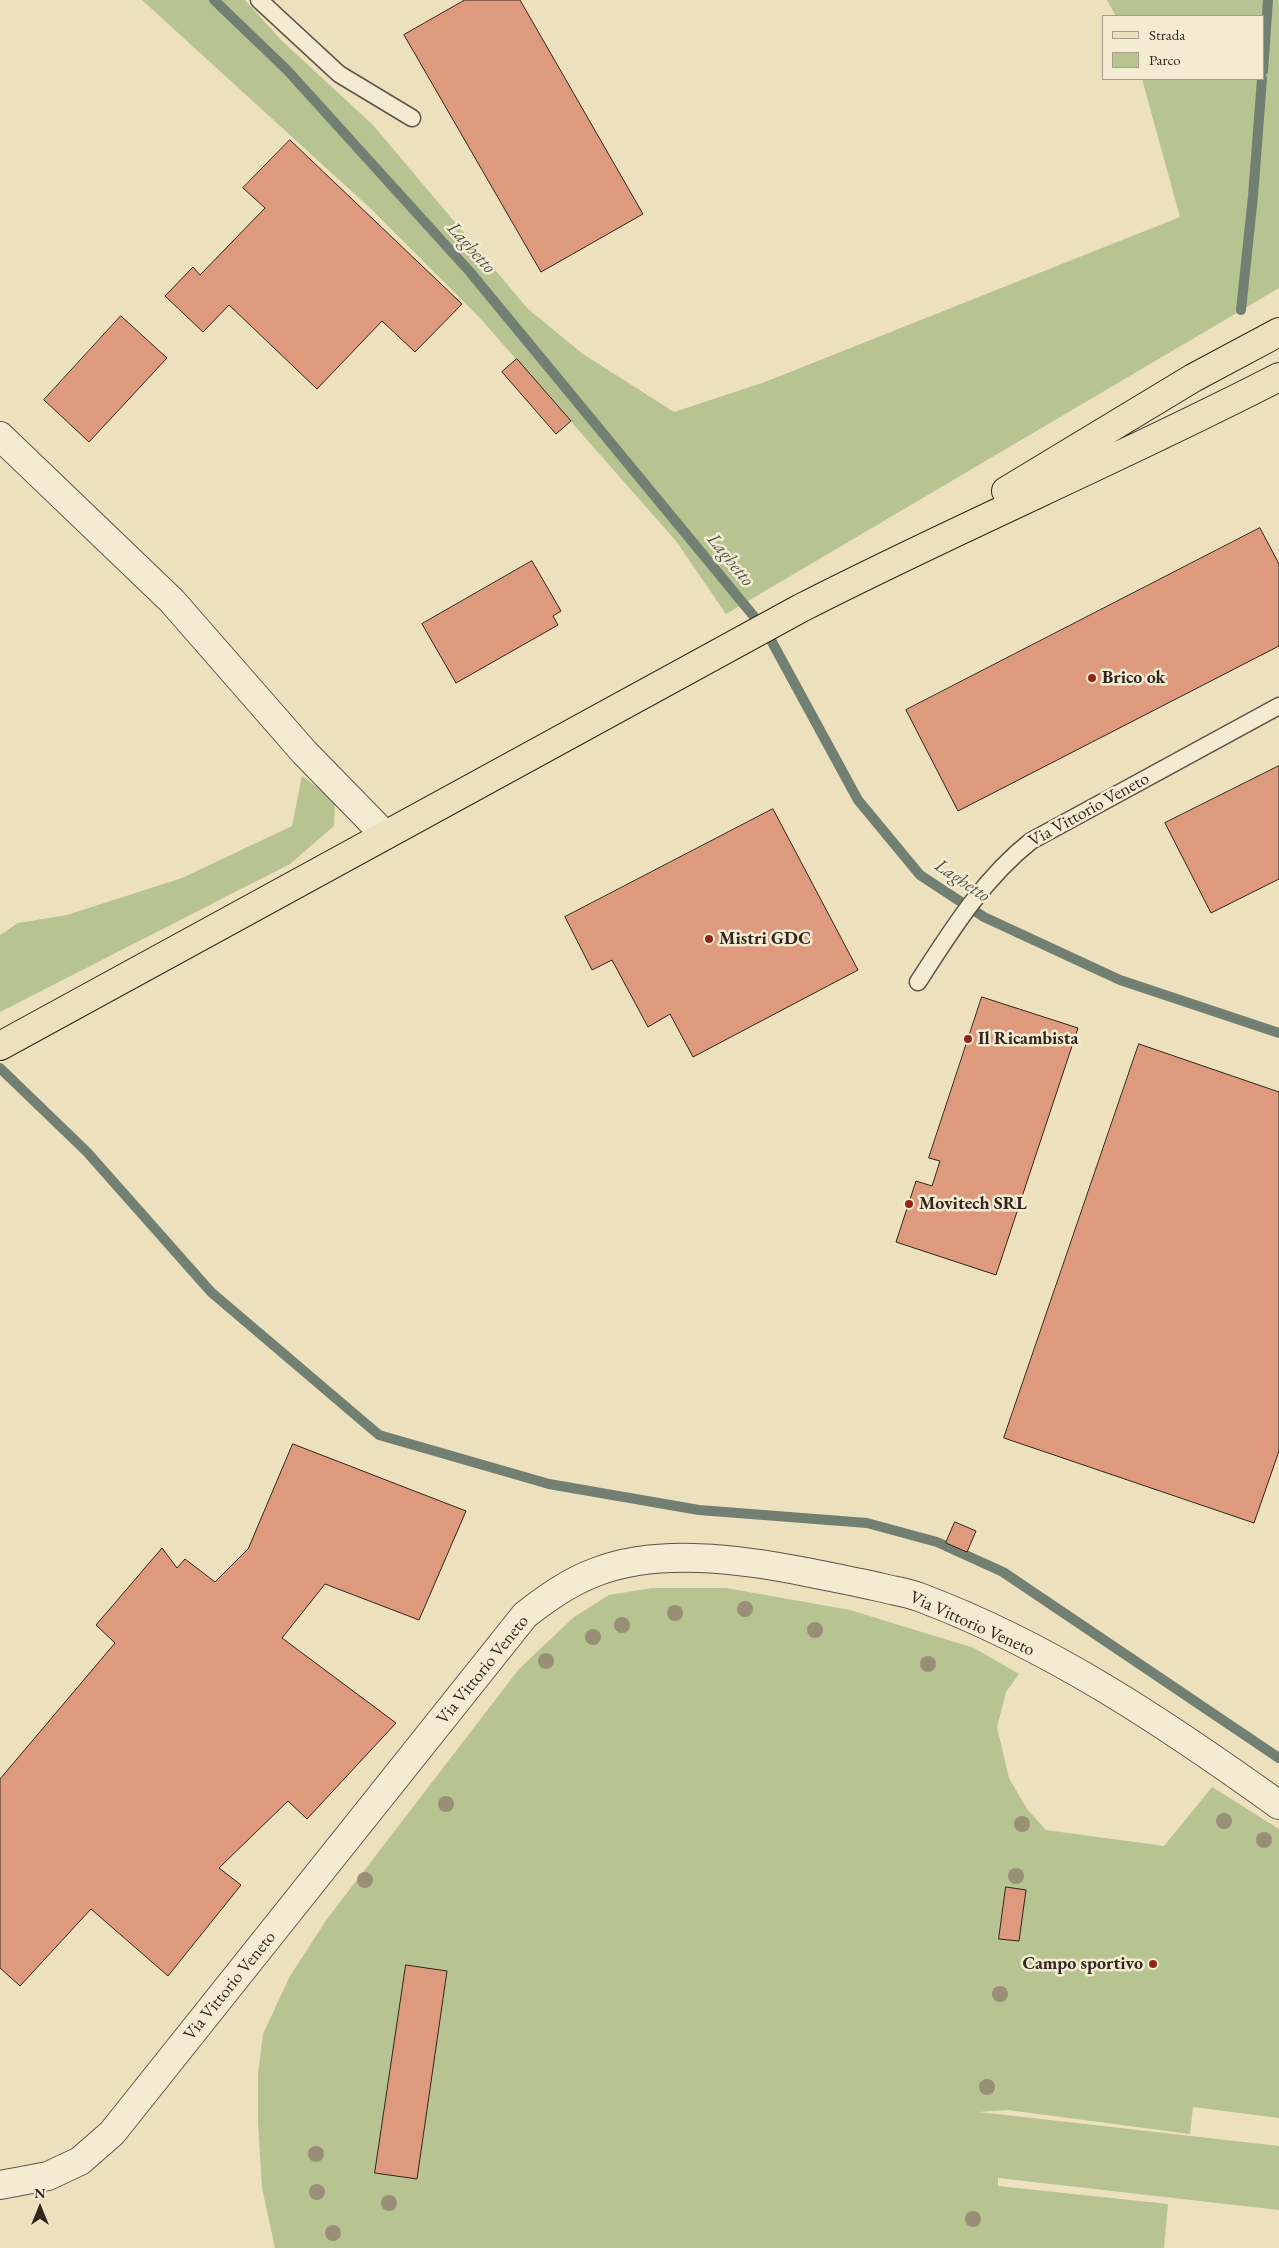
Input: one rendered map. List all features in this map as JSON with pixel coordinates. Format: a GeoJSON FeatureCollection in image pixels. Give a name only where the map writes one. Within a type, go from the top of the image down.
{"type":"FeatureCollection","features":[{"type":"Feature","properties":{"kind":"main road"},"geometry":{"type":"LineString","coordinates":[[886,565],[1192,378],[1279,332]]}},
{"type":"Feature","properties":{"kind":"main road"},"geometry":{"type":"LineString","coordinates":[[0,1046],[801,608],[886,565],[1211,412],[1279,377]]}},
{"type":"Feature","properties":{"kind":"main road"},"geometry":{"type":"LineString","coordinates":[[1211,412],[1279,391]]}},
{"type":"Feature","properties":{"kind":"street"},"geometry":{"type":"LineString","coordinates":[[0,436],[172,601],[304,752],[385,835]]}},
{"type":"Feature","properties":{"kind":"street","name":"Via Vittorio Veneto"},"geometry":{"type":"LineString","coordinates":[[1,2184],[56,2173],[80,2161],[112,2133],[525,1615],[555,1592],[595,1572],[627,1563],[713,1559],[771,1564],[918,1597],[993,1630],[1073,1670],[1156,1718],[1279,1804]]}},
{"type":"Feature","properties":{"kind":"lane"},"geometry":{"type":"LineString","coordinates":[[259,0],[339,74],[412,118]]}},
{"type":"Feature","properties":{"kind":"lane","name":"Via Vittorio Veneto"},"geometry":{"type":"LineString","coordinates":[[918,982],[955,924],[984,886],[1015,853],[1031,841],[1279,706]]}},
{"type":"Feature","properties":{"kind":"green space"},"geometry":{"type":"Polygon","coordinates":[[[142,0],[245,0],[282,41],[373,125],[528,309],[583,354],[674,412],[765,382],[1180,217],[1142,80],[1264,80],[1264,15],[1115,15],[1107,0],[1279,0],[1279,288],[726,614],[676,541],[479,317],[371,209],[142,0]]]}},
{"type":"Feature","properties":{"kind":"green space"},"geometry":{"type":"Polygon","coordinates":[[[302,776],[335,800],[334,826],[290,864],[0,1012],[0,935],[18,923],[67,915],[182,878],[292,826],[302,776]]]}},
{"type":"Feature","properties":{"kind":"green space"},"geometry":{"type":"Polygon","coordinates":[[[652,1588],[726,1588],[850,1610],[974,1648],[1019,1674],[1006,1692],[997,1727],[1009,1778],[1027,1809],[1046,1830],[1164,1846],[1212,1787],[1279,1829],[1279,2118],[1193,2107],[1190,2134],[1008,2110],[979,2112],[1279,2146],[1279,2210],[998,2178],[998,2186],[1168,2204],[1164,2248],[275,2248],[262,2188],[258,2122],[258,2074],[263,2034],[290,1976],[327,1919],[519,1669],[574,1617],[609,1595],[652,1588]]]}},
{"type":"Feature","properties":{"kind":"building"},"geometry":{"type":"Polygon","coordinates":[[[465,0],[520,0],[643,214],[541,272],[404,35],[465,0]]]}},
{"type":"Feature","properties":{"kind":"building"},"geometry":{"type":"Polygon","coordinates":[[[290,140],[462,304],[415,352],[382,321],[317,389],[229,305],[203,332],[165,296],[193,267],[200,275],[265,208],[243,188],[290,140]]]}},
{"type":"Feature","properties":{"kind":"building"},"geometry":{"type":"Polygon","coordinates":[[[121,316],[167,358],[89,442],[44,400],[121,316]]]}},
{"type":"Feature","properties":{"kind":"building"},"geometry":{"type":"Polygon","coordinates":[[[517,359],[571,421],[556,434],[502,372],[517,359]]]}},
{"type":"Feature","properties":{"kind":"building","name":"Brico ok"},"geometry":{"type":"Polygon","coordinates":[[[1260,528],[1279,564],[1279,646],[958,811],[906,710],[1260,528]]]}},
{"type":"Feature","properties":{"kind":"building"},"geometry":{"type":"Polygon","coordinates":[[[532,561],[561,611],[553,616],[558,625],[456,683],[422,624],[532,561]]]}},
{"type":"Feature","properties":{"kind":"building"},"geometry":{"type":"Polygon","coordinates":[[[1279,766],[1279,879],[1211,913],[1165,823],[1279,766]]]}},
{"type":"Feature","properties":{"kind":"building","name":"Mistri GDC"},"geometry":{"type":"Polygon","coordinates":[[[773,809],[858,970],[693,1057],[670,1014],[648,1027],[612,960],[592,970],[565,917],[773,809]]]}},
{"type":"Feature","properties":{"kind":"building"},"geometry":{"type":"Polygon","coordinates":[[[982,997],[1078,1028],[996,1275],[896,1242],[916,1181],[932,1186],[940,1161],[929,1158],[982,997]]]}},
{"type":"Feature","properties":{"kind":"building"},"geometry":{"type":"Polygon","coordinates":[[[1139,1044],[1279,1092],[1279,1451],[1254,1523],[1004,1438],[1139,1044]]]}},
{"type":"Feature","properties":{"kind":"building"},"geometry":{"type":"Polygon","coordinates":[[[293,1444],[466,1511],[419,1620],[325,1584],[282,1638],[396,1723],[307,1819],[288,1801],[219,1868],[241,1885],[168,1976],[91,1909],[20,1986],[0,1968],[0,1779],[115,1643],[96,1625],[162,1548],[177,1568],[185,1559],[215,1582],[248,1549],[293,1444]]]}},
{"type":"Feature","properties":{"kind":"building"},"geometry":{"type":"Polygon","coordinates":[[[955,1522],[976,1531],[967,1552],[946,1543],[955,1522]]]}},
{"type":"Feature","properties":{"kind":"building"},"geometry":{"type":"Polygon","coordinates":[[[1006,1887],[1026,1890],[1019,1941],[999,1939],[1006,1887]]]}},
{"type":"Feature","properties":{"kind":"building"},"geometry":{"type":"Polygon","coordinates":[[[406,1965],[447,1971],[417,2179],[375,2173],[406,1965]]]}},
{"type":"Feature","properties":{"kind":"waterway","name":"Laghetto"},"geometry":{"type":"LineString","coordinates":[[214,0],[287,70],[470,272],[766,631],[858,800],[920,875],[984,917],[1120,980],[1279,1033]]}},
{"type":"Feature","properties":{"kind":"waterway"},"geometry":{"type":"LineString","coordinates":[[1264,57],[1268,0]]}},
{"type":"Feature","properties":{"kind":"waterway"},"geometry":{"type":"LineString","coordinates":[[1241,310],[1253,196],[1262,80]]}},
{"type":"Feature","properties":{"kind":"waterway"},"geometry":{"type":"LineString","coordinates":[[0,1068],[87,1152],[211,1292],[379,1435],[549,1484],[699,1510],[867,1523],[937,1542],[1003,1572],[1279,1758]]}},
{"type":"Feature","properties":{"kind":"place","name":"Brico ok"},"geometry":{"type":"Point","coordinates":[1092,678]}},
{"type":"Feature","properties":{"kind":"place","name":"Mistri GDC"},"geometry":{"type":"Point","coordinates":[709,939]}},
{"type":"Feature","properties":{"kind":"place","name":"Il Ricambista"},"geometry":{"type":"Point","coordinates":[968,1039]}},
{"type":"Feature","properties":{"kind":"place","name":"Movitech SRL"},"geometry":{"type":"Point","coordinates":[909,1204]}},
{"type":"Feature","properties":{"kind":"place","name":"Campo sportivo"},"geometry":{"type":"Point","coordinates":[1153,1964]}}]}
